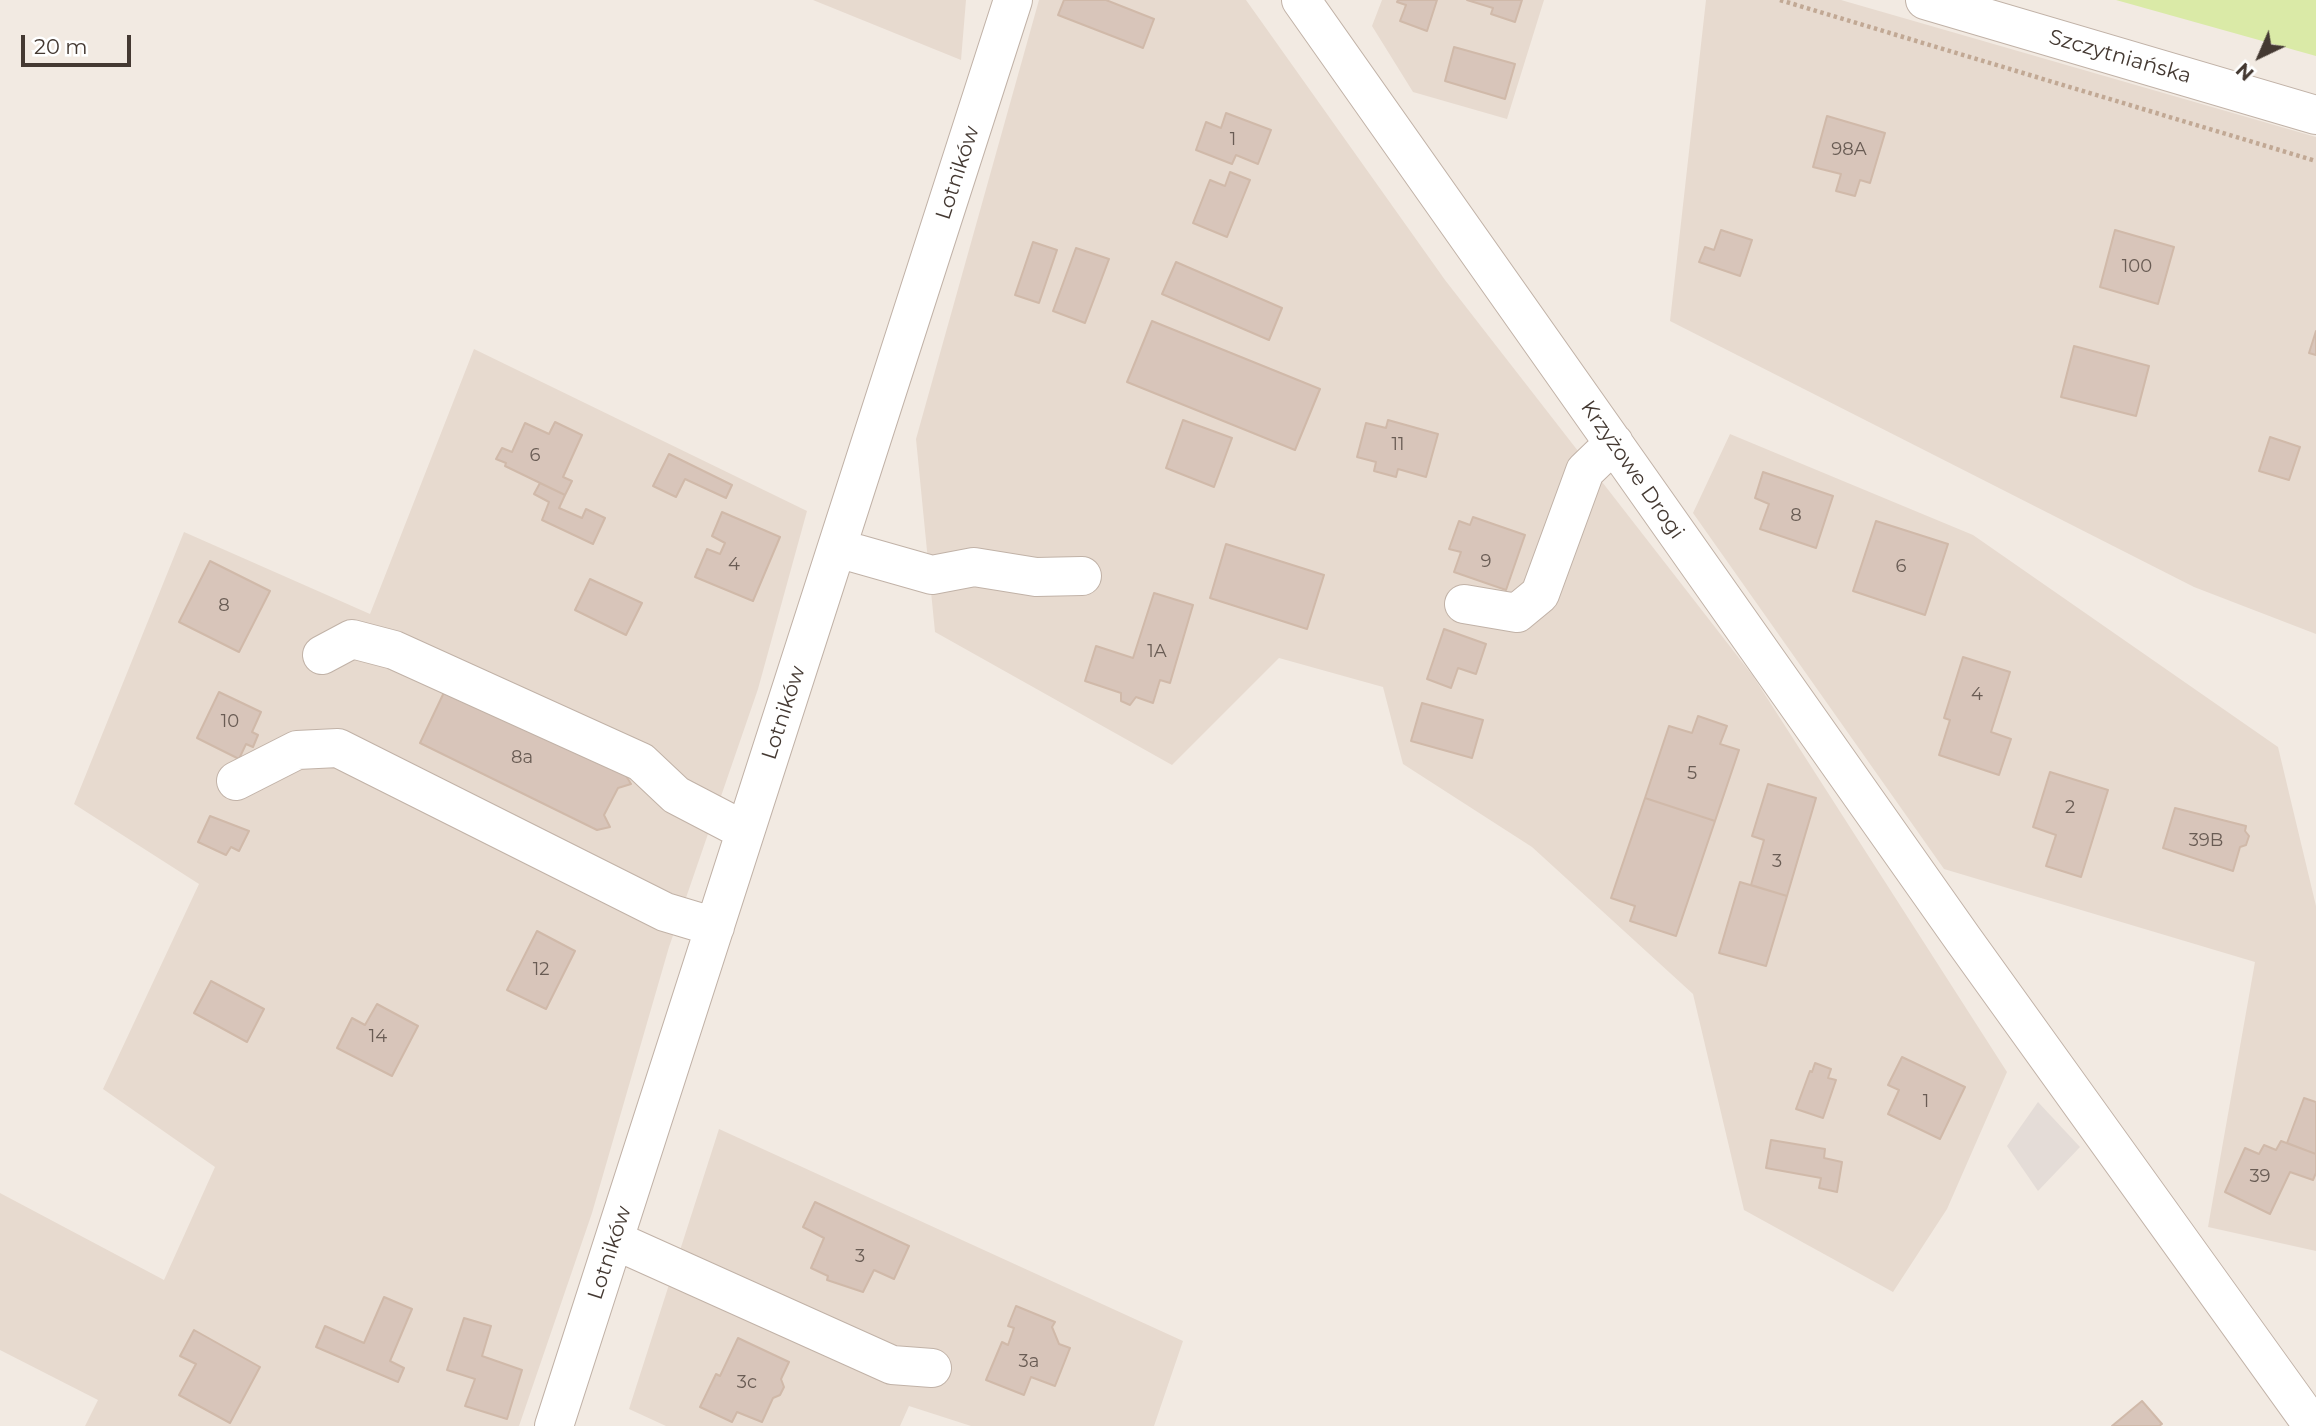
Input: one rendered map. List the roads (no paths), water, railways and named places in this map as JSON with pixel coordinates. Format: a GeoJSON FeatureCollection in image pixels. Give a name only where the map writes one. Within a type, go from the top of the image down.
{"type":"FeatureCollection","features":[{"type":"Feature","properties":{"kind":"street","name":"Lotników"},"geometry":{"type":"LineString","coordinates":[[554,1426],[1013,0]]}},
{"type":"Feature","properties":{"kind":"street","name":"Krzyżowe Drogi"},"geometry":{"type":"LineString","coordinates":[[1301,0],[1963,939],[2298,1420]]}},
{"type":"Feature","properties":{"kind":"street","name":"Szczytniańska"},"geometry":{"type":"LineString","coordinates":[[1925,0],[2316,115]]}},
{"type":"Feature","properties":{"kind":"street"},"geometry":{"type":"LineString","coordinates":[[1464,604],[1517,613],[1540,594],[1585,471],[1614,443]]}},
{"type":"Feature","properties":{"kind":"street"},"geometry":{"type":"LineString","coordinates":[[837,548],[932,575],[974,567],[1036,577],[1082,576]]}},
{"type":"Feature","properties":{"kind":"street"},"geometry":{"type":"LineString","coordinates":[[322,655],[352,639],[394,650],[641,762],[676,795],[745,831]]}},
{"type":"Feature","properties":{"kind":"street"},"geometry":{"type":"LineString","coordinates":[[236,780],[297,750],[338,748],[665,912],[715,927]]}},
{"type":"Feature","properties":{"kind":"street"},"geometry":{"type":"LineString","coordinates":[[614,1240],[892,1365],[932,1368]]}}]}
